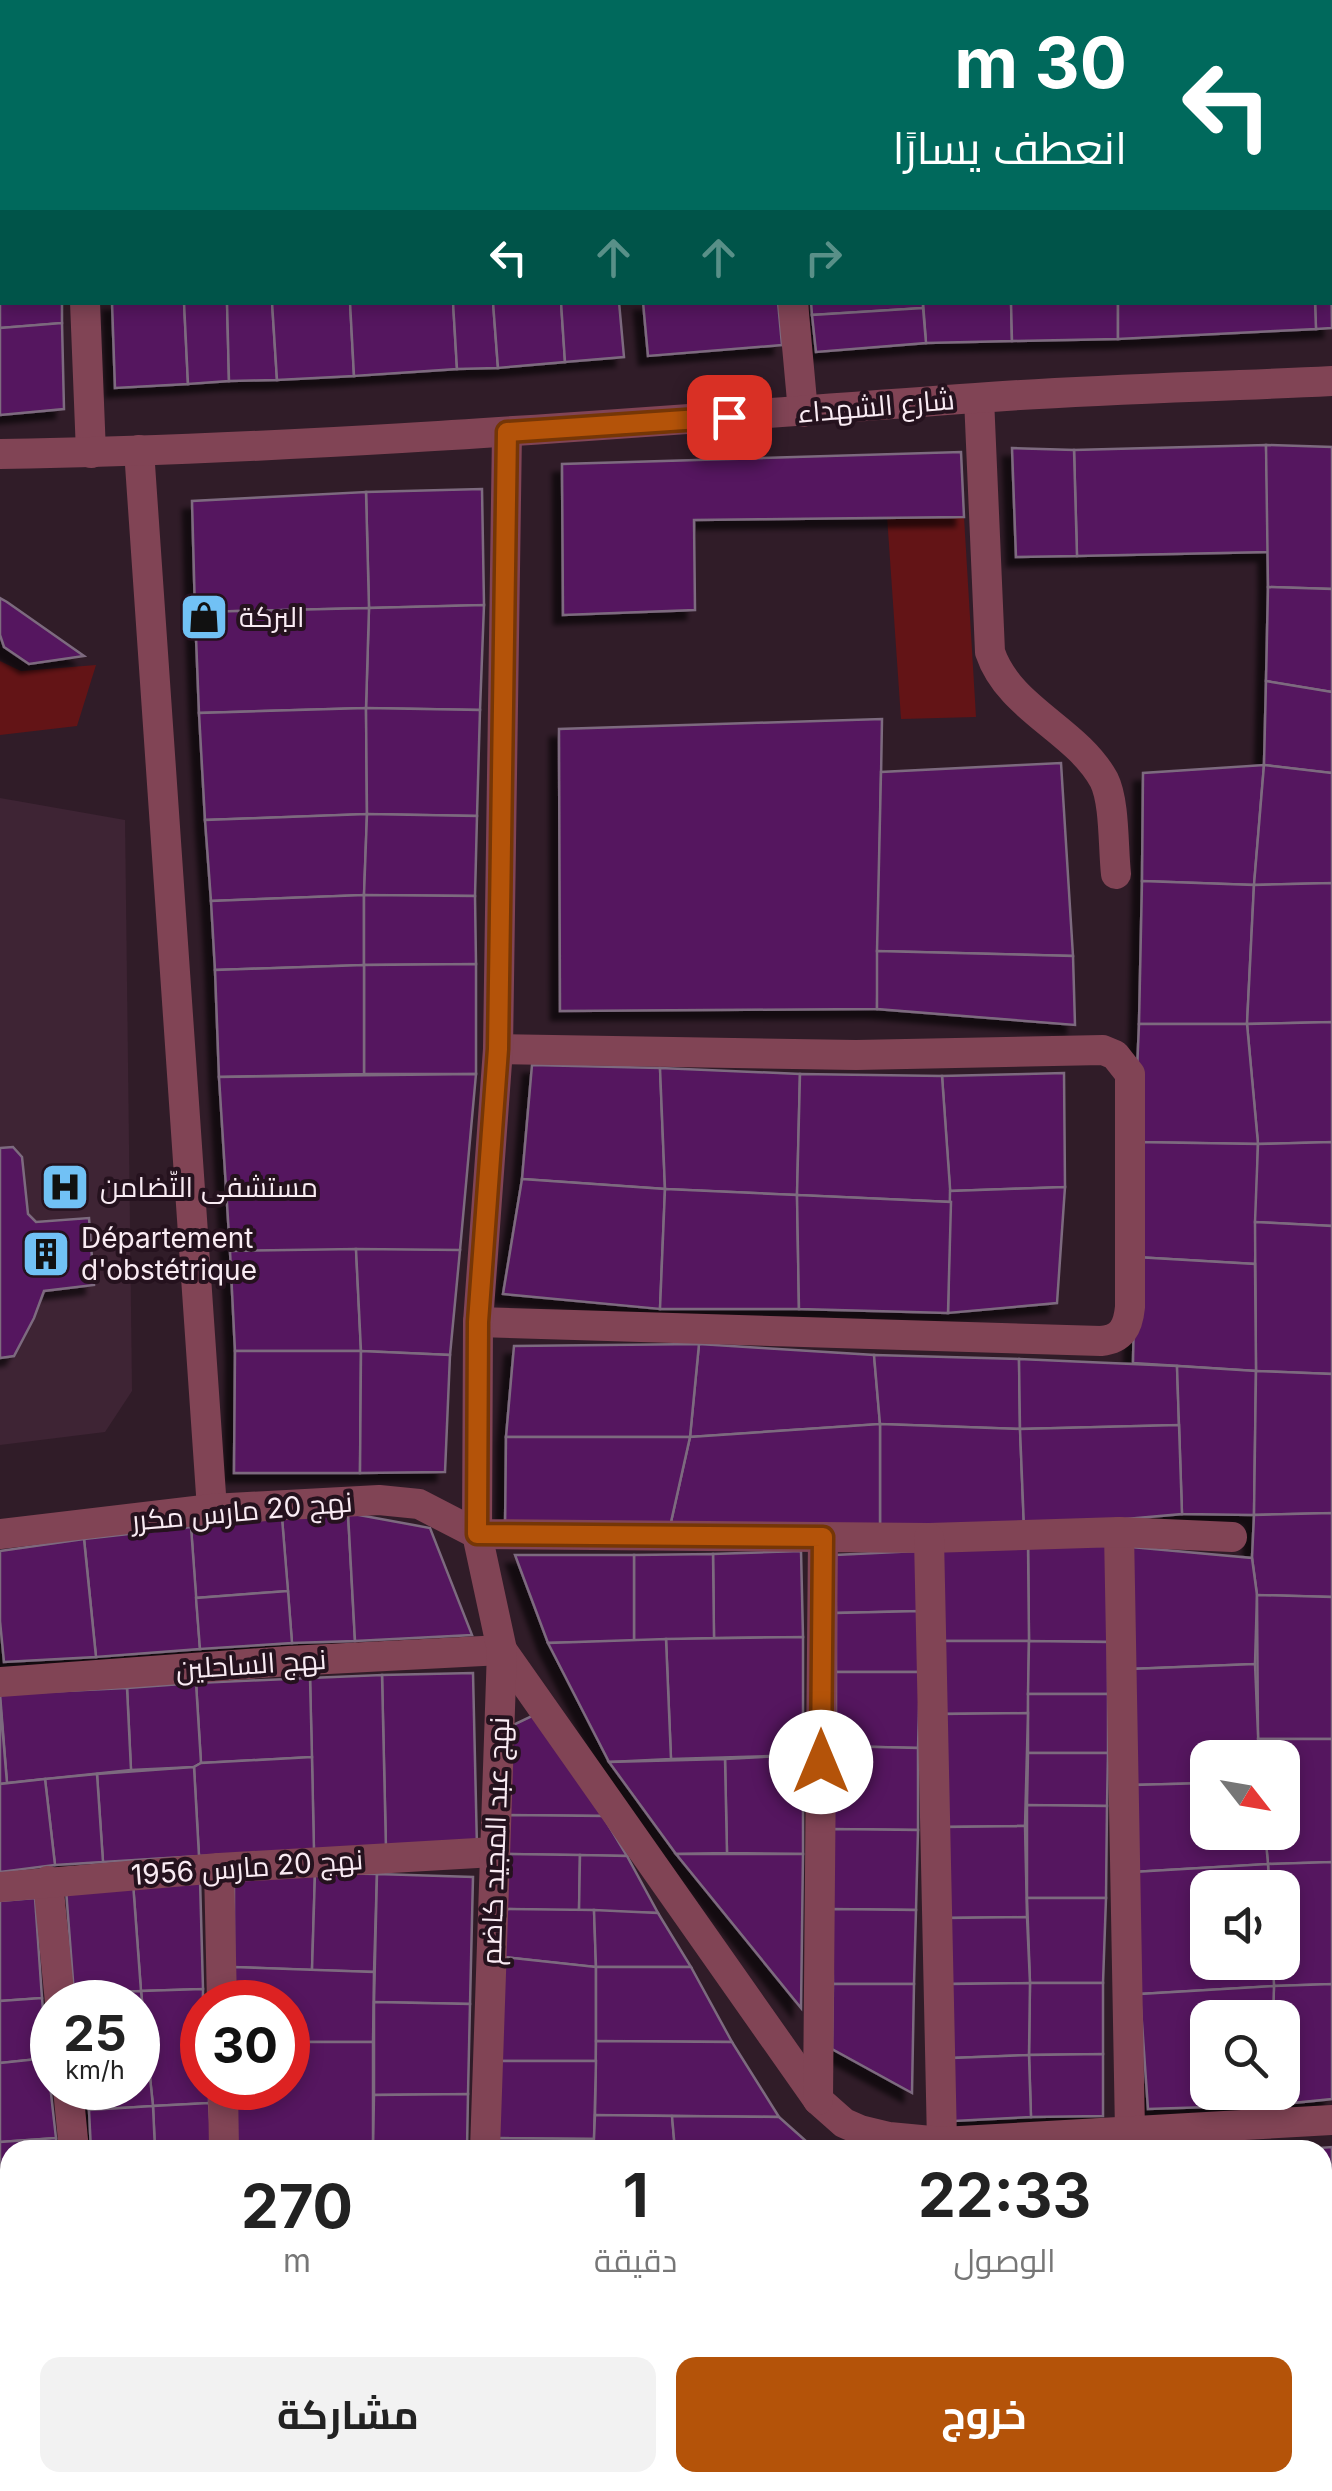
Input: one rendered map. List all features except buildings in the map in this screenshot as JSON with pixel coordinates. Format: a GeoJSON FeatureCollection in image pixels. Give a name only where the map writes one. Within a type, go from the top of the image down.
{"type":"FeatureCollection","features":[{"type":"Feature","properties":{"kind":"street"},"geometry":{"type":"LineString","coordinates":[[85,305],[91,453]]}},
{"type":"Feature","properties":{"kind":"street"},"geometry":{"type":"LineString","coordinates":[[793,305],[803,412]]}},
{"type":"Feature","properties":{"kind":"street","name":"شارع الشهداء"},"geometry":{"type":"LineString","coordinates":[[0,454],[507,432],[979,398],[1332,381]]}},
{"type":"Feature","properties":{"kind":"street"},"geometry":{"type":"LineString","coordinates":[[979,398],[990,652],[1005,682],[1078,750],[1104,780],[1116,874]]}},
{"type":"Feature","properties":{"kind":"street","name":"نهج عبد المجيد كاضم"},"geometry":{"type":"LineString","coordinates":[[485,2140],[502,1650],[477,1534],[478,1322],[498,1049],[507,432]]}},
{"type":"Feature","properties":{"kind":"street"},"geometry":{"type":"LineString","coordinates":[[138,450],[212,1509]]}},
{"type":"Feature","properties":{"kind":"street"},"geometry":{"type":"LineString","coordinates":[[478,1322],[1101,1341],[1121,1334],[1127,1326],[1130,1307],[1130,1074],[1115,1055],[1104,1050],[856,1055],[498,1049]]}},
{"type":"Feature","properties":{"kind":"street","name":"نهج 20 مارس مكرر"},"geometry":{"type":"LineString","coordinates":[[0,1534],[212,1509],[379,1500],[419,1504],[477,1534]]}},
{"type":"Feature","properties":{"kind":"street"},"geometry":{"type":"LineString","coordinates":[[477,1534],[930,1538],[1119,1532],[1232,1537]]}},
{"type":"Feature","properties":{"kind":"street"},"geometry":{"type":"LineString","coordinates":[[1119,1532],[1130,2131]]}},
{"type":"Feature","properties":{"kind":"street"},"geometry":{"type":"LineString","coordinates":[[818,2100],[823,1537]]}},
{"type":"Feature","properties":{"kind":"street"},"geometry":{"type":"LineString","coordinates":[[930,1538],[942,2140]]}},
{"type":"Feature","properties":{"kind":"street"},"geometry":{"type":"LineString","coordinates":[[502,1650],[818,2100],[844,2124],[889,2137],[921,2140]]}},
{"type":"Feature","properties":{"kind":"street","name":"نهج الساحلين"},"geometry":{"type":"LineString","coordinates":[[0,1682],[502,1650]]}},
{"type":"Feature","properties":{"kind":"street","name":"نهج 20 مارس 1956"},"geometry":{"type":"LineString","coordinates":[[0,1888],[219,1868],[494,1852]]}},
{"type":"Feature","properties":{"kind":"street"},"geometry":{"type":"LineString","coordinates":[[219,1868],[222,1980]]}},
{"type":"Feature","properties":{"kind":"street"},"geometry":{"type":"LineString","coordinates":[[48,1881],[58,1980]]}},
{"type":"Feature","properties":{"kind":"street"},"geometry":{"type":"LineString","coordinates":[[70,2110],[73,2140]]}},
{"type":"Feature","properties":{"kind":"street"},"geometry":{"type":"LineString","coordinates":[[223,2110],[224,2140]]}},
{"type":"Feature","properties":{"kind":"street"},"geometry":{"type":"LineString","coordinates":[[1054,2140],[1130,2131],[1332,2120]]}},
{"type":"Feature","properties":{"kind":"shaded area"},"geometry":{"type":"Polygon","coordinates":[[[887,516],[964,517],[976,717],[901,719],[887,516]]]}},
{"type":"Feature","properties":{"kind":"shaded area"},"geometry":{"type":"Polygon","coordinates":[[[0,661],[21,671],[96,665],[77,726],[0,735],[0,661]]]}},
{"type":"Feature","properties":{"kind":"shaded area","name":"مستشفى التّضامن"},"geometry":{"type":"Polygon","coordinates":[[[0,798],[125,820],[132,1391],[105,1432],[0,1445],[0,798]]]}},
{"type":"Feature","properties":{"kind":"place","name":"البركة"},"geometry":{"type":"Point","coordinates":[204,617]}},
{"type":"Feature","properties":{"kind":"place","name":"مستشفى التّضامن"},"geometry":{"type":"Point","coordinates":[65,1187]}},
{"type":"Feature","properties":{"kind":"place","name":"Département d'obstétrique"},"geometry":{"type":"Point","coordinates":[46,1254]}},
{"type":"Feature","properties":{"kind":"route"},"geometry":{"type":"LineString","coordinates":[[729,417],[507,432],[498,1049],[478,1322],[477,1534],[823,1537],[821,1762]]}}]}
